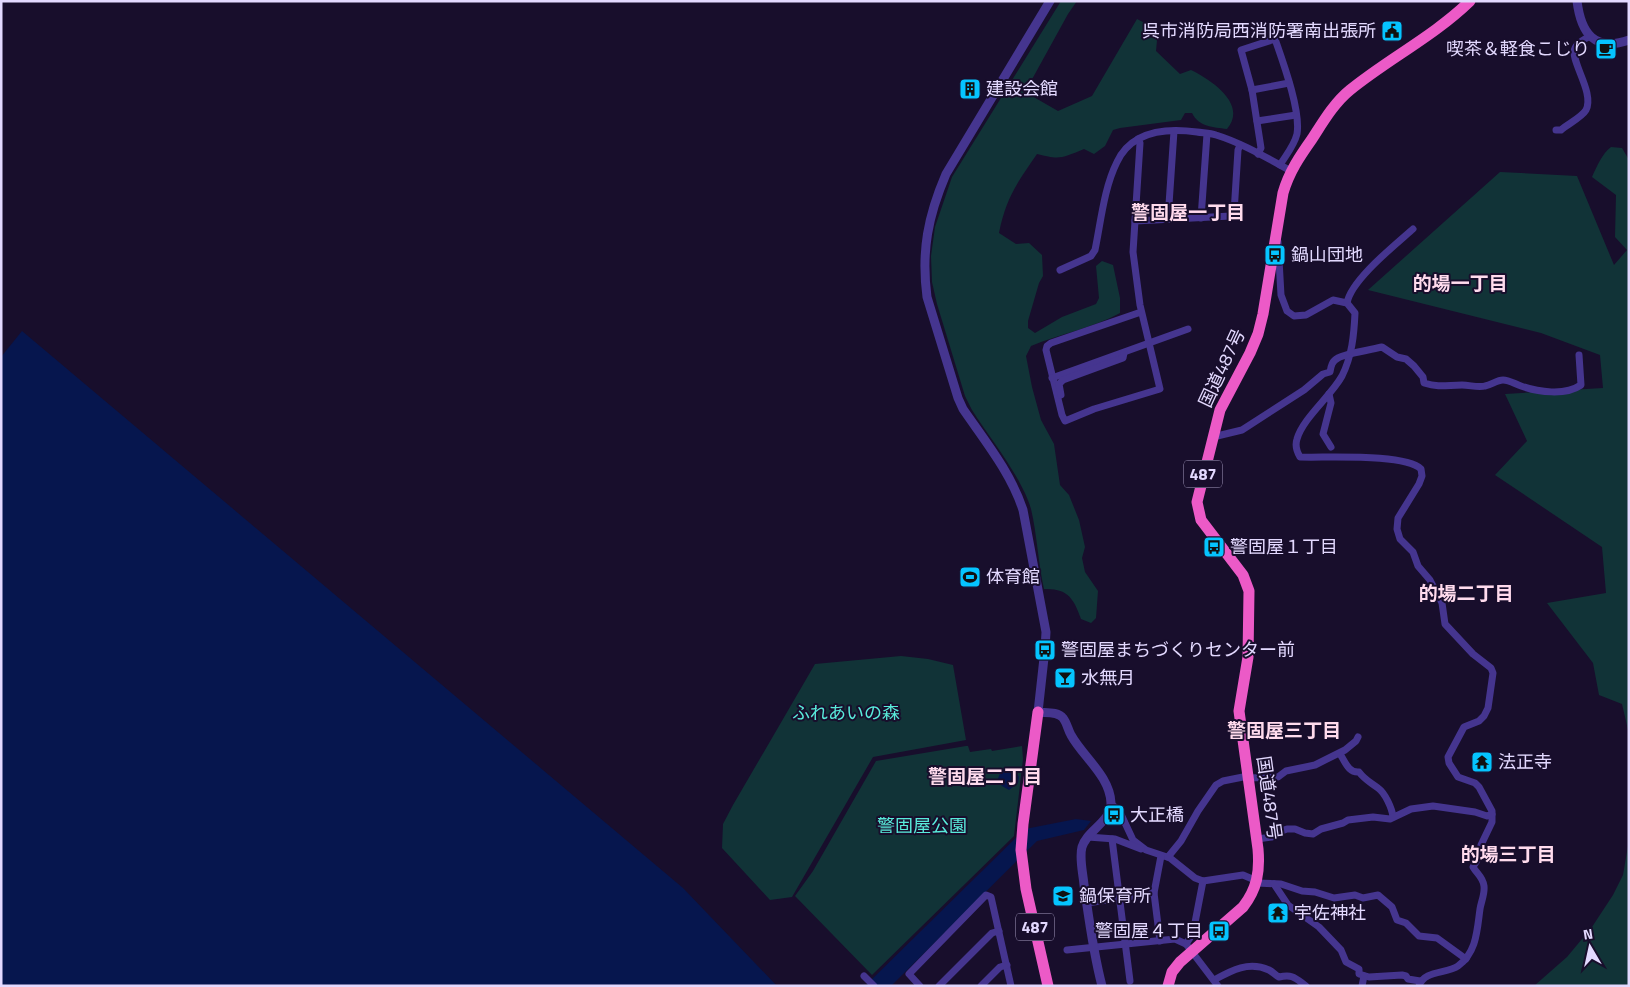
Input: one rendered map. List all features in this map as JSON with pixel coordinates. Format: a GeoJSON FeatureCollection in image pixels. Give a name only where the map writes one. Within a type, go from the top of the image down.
{"type":"FeatureCollection","features":[{"type":"Feature","properties":{"kind":"highway","name":"国道487号"},"geometry":{"type":"LineString","coordinates":[[1168,986],[1172,972],[1189,948],[1243,907],[1251,896],[1257,882],[1260,863],[1239,711],[1248,657],[1249,591],[1243,575],[1201,520],[1197,502],[1220,410],[1258,334],[1283,193],[1291,171],[1332,110],[1349,91],[1451,18],[1470,2]]}},
{"type":"Feature","properties":{"kind":"highway","name":"487"},"geometry":{"type":"LineString","coordinates":[[1038,712],[1023,824],[1022,868],[1048,986]]}},
{"type":"Feature","properties":{"kind":"street"},"geometry":{"type":"LineString","coordinates":[[1050,1],[946,174],[935,201],[928,226],[924,253],[927,297],[958,398],[963,409],[1007,475],[1018,495],[1022,510],[1046,632],[1038,712],[1056,714],[1063,718],[1071,736],[1096,769],[1109,794],[1110,811],[1088,837],[1081,853],[1092,948],[1102,986]]}},
{"type":"Feature","properties":{"kind":"street"},"geometry":{"type":"LineString","coordinates":[[1577,1],[1581,23],[1590,36],[1609,44],[1629,40]]}},
{"type":"Feature","properties":{"kind":"street"},"geometry":{"type":"LineString","coordinates":[[1556,130],[1561,130],[1585,111],[1587,105],[1586,90],[1574,53],[1575,47],[1590,36]]}},
{"type":"Feature","properties":{"kind":"street"},"geometry":{"type":"LineString","coordinates":[[1258,154],[1261,148],[1252,90],[1241,50],[1275,39],[1290,83],[1296,115],[1297,133],[1293,145],[1280,165]]}},
{"type":"Feature","properties":{"kind":"street"},"geometry":{"type":"LineString","coordinates":[[1252,90],[1290,83]]}},
{"type":"Feature","properties":{"kind":"street"},"geometry":{"type":"LineString","coordinates":[[1257,121],[1296,115]]}},
{"type":"Feature","properties":{"kind":"street"},"geometry":{"type":"LineString","coordinates":[[1060,270],[1091,256],[1095,250],[1109,186],[1118,160],[1128,148],[1144,135],[1156,131],[1214,134],[1291,171]]}},
{"type":"Feature","properties":{"kind":"street"},"geometry":{"type":"LineString","coordinates":[[1168,220],[1174,131]]}},
{"type":"Feature","properties":{"kind":"street"},"geometry":{"type":"LineString","coordinates":[[1201,218],[1207,134]]}},
{"type":"Feature","properties":{"kind":"street"},"geometry":{"type":"LineString","coordinates":[[1138,139],[1140,144],[1133,252],[1141,312],[1160,389],[1065,421],[1052,378],[1046,350],[1047,346],[1141,312]]}},
{"type":"Feature","properties":{"kind":"street"},"geometry":{"type":"LineString","coordinates":[[1135,221],[1231,216],[1234,213],[1238,150],[1240,145]]}},
{"type":"Feature","properties":{"kind":"street"},"geometry":{"type":"LineString","coordinates":[[1347,303],[1348,294],[1377,261],[1413,229]]}},
{"type":"Feature","properties":{"kind":"street"},"geometry":{"type":"LineString","coordinates":[[1274,884],[1288,905],[1319,927],[1341,950],[1346,962],[1359,969],[1359,974],[1364,976],[1402,975],[1420,983],[1430,975],[1454,969],[1466,959],[1476,940],[1484,887],[1479,872],[1473,867],[1481,854],[1480,845],[1492,822],[1492,814],[1491,808],[1479,786],[1458,777],[1448,764],[1448,757],[1464,727],[1484,716],[1488,708],[1493,673],[1491,668],[1473,654],[1445,624],[1442,603],[1430,580],[1418,566],[1413,552],[1400,539],[1397,529],[1398,518],[1419,484],[1422,476],[1418,465],[1392,458],[1300,457],[1297,453],[1297,439],[1305,425],[1341,377],[1350,355],[1354,338],[1355,312],[1347,303],[1333,300],[1321,305],[1315,311],[1303,315],[1294,316],[1287,311],[1281,295],[1277,234]]}},
{"type":"Feature","properties":{"kind":"street"},"geometry":{"type":"LineString","coordinates":[[1052,378],[1188,329]]}},
{"type":"Feature","properties":{"kind":"street"},"geometry":{"type":"LineString","coordinates":[[1213,438],[1242,430],[1304,390],[1323,374],[1330,372],[1332,364],[1338,358],[1382,347],[1397,357],[1406,359],[1418,371],[1424,383],[1435,386],[1462,385],[1484,387],[1505,380],[1522,387],[1550,392],[1564,392],[1581,386],[1579,355]]}},
{"type":"Feature","properties":{"kind":"street"},"geometry":{"type":"LineString","coordinates":[[1062,415],[1064,409],[1059,384],[1064,380],[1123,358],[1124,353]]}},
{"type":"Feature","properties":{"kind":"street"},"geometry":{"type":"LineString","coordinates":[[1329,394],[1331,403],[1323,434],[1331,447]]}},
{"type":"Feature","properties":{"kind":"street"},"geometry":{"type":"LineString","coordinates":[[1160,941],[1154,894],[1164,857],[1181,841],[1198,811],[1216,786],[1223,781],[1248,777],[1278,777],[1286,772],[1316,765],[1340,754],[1356,742],[1358,737]]}},
{"type":"Feature","properties":{"kind":"street"},"geometry":{"type":"LineString","coordinates":[[1340,754],[1348,768],[1359,772],[1365,780],[1380,789],[1392,810],[1393,817]]}},
{"type":"Feature","properties":{"kind":"street"},"geometry":{"type":"LineString","coordinates":[[1111,804],[1119,810],[1133,840],[1146,850]]}},
{"type":"Feature","properties":{"kind":"street"},"geometry":{"type":"LineString","coordinates":[[1257,840],[1272,838],[1278,832],[1287,829],[1295,829],[1313,834],[1321,829],[1348,820],[1393,817],[1412,809],[1433,806],[1475,812],[1486,816],[1492,814]]}},
{"type":"Feature","properties":{"kind":"street"},"geometry":{"type":"LineString","coordinates":[[1088,837],[1112,839],[1146,850],[1164,857],[1195,878],[1203,881],[1243,875],[1257,882],[1281,884],[1334,898],[1355,895],[1363,898],[1378,895],[1392,907],[1397,920],[1406,923],[1419,936],[1437,938],[1466,959]]}},
{"type":"Feature","properties":{"kind":"street"},"geometry":{"type":"LineString","coordinates":[[1112,839],[1130,981]]}},
{"type":"Feature","properties":{"kind":"street"},"geometry":{"type":"LineString","coordinates":[[1189,948],[1203,881]]}},
{"type":"Feature","properties":{"kind":"street"},"geometry":{"type":"LineString","coordinates":[[1087,904],[1154,894]]}},
{"type":"Feature","properties":{"kind":"street"},"geometry":{"type":"LineString","coordinates":[[920,986],[908,974],[986,896],[992,898],[1011,986]]}},
{"type":"Feature","properties":{"kind":"street"},"geometry":{"type":"LineString","coordinates":[[939,986],[992,933],[999,931]]}},
{"type":"Feature","properties":{"kind":"street"},"geometry":{"type":"LineString","coordinates":[[1067,950],[1175,939],[1189,948],[1216,983],[1235,969],[1255,967],[1267,969],[1279,977],[1293,976],[1306,986]]}},
{"type":"Feature","properties":{"kind":"street"},"geometry":{"type":"LineString","coordinates":[[981,986],[1000,967],[1007,965]]}},
{"type":"Feature","properties":{"kind":"street"},"geometry":{"type":"LineString","coordinates":[[1362,986],[1364,976]]}},
{"type":"Feature","properties":{"kind":"street"},"geometry":{"type":"LineString","coordinates":[[866,978],[874,986]]}},
{"type":"Feature","properties":{"kind":"green space"},"geometry":{"type":"Polygon","coordinates":[[[1061,1],[1077,1],[1025,92],[1058,111],[1092,96],[1137,19],[1158,30],[1156,51],[1180,74],[1191,70],[1217,86],[1230,102],[1233,111],[1232,120],[1227,129],[1202,124],[1192,113],[1185,113],[1181,120],[1113,130],[1105,146],[1094,154],[1084,149],[1061,157],[1037,154],[1013,191],[1005,210],[999,233],[1016,244],[1029,243],[1042,255],[1043,276],[1039,283],[1028,321],[1028,328],[1035,333],[1062,317],[1096,304],[1099,298],[1096,266],[1102,261],[1113,265],[1120,298],[1120,313],[1099,323],[1031,346],[1026,356],[1041,420],[1054,444],[1060,485],[1069,495],[1079,520],[1085,547],[1082,558],[1085,572],[1098,591],[1096,618],[1091,623],[1081,619],[1073,600],[1069,596],[1059,590],[1044,589],[1033,519],[1027,497],[965,396],[932,282],[931,256],[935,227],[952,177],[1061,1]]]}},
{"type":"Feature","properties":{"kind":"green space"},"geometry":{"type":"Polygon","coordinates":[[[1611,147],[1622,148],[1629,160],[1629,734],[1622,704],[1599,695],[1593,663],[1547,603],[1606,593],[1602,547],[1495,475],[1527,441],[1505,394],[1603,388],[1600,355],[1541,333],[1368,290],[1500,172],[1577,176],[1614,265],[1627,250],[1615,237],[1616,195],[1592,177],[1602,157],[1611,147]]]}},
{"type":"Feature","properties":{"kind":"green space","name":"ふれあいの森"},"geometry":{"type":"Polygon","coordinates":[[[901,656],[928,659],[953,665],[966,740],[873,757],[792,897],[770,900],[722,848],[723,824],[733,805],[815,664],[901,656]]]}},
{"type":"Feature","properties":{"kind":"green space","name":"警固屋公園"},"geometry":{"type":"Polygon","coordinates":[[[968,746],[970,752],[991,749],[992,751],[1022,746],[1023,759],[1014,836],[872,975],[795,896],[813,871],[876,761],[968,746]]]}},
{"type":"Feature","properties":{"kind":"green space"},"geometry":{"type":"Polygon","coordinates":[[[1629,840],[1629,986],[1534,986],[1567,957],[1592,927],[1613,895],[1623,875],[1629,840]]]}},
{"type":"Feature","properties":{"kind":"shaded area"},"geometry":{"type":"Polygon","coordinates":[[[22,331],[683,888],[777,986],[1,986],[1,357],[22,331]]]}},
{"type":"Feature","properties":{"kind":"shaded area"},"geometry":{"type":"Polygon","coordinates":[[[1006,767],[1014,769],[1019,777],[1018,783],[1009,790],[997,781],[1001,771],[1006,767]]]}},
{"type":"Feature","properties":{"kind":"shaded area"},"geometry":{"type":"Polygon","coordinates":[[[1076,819],[1091,821],[1084,830],[1037,841],[891,986],[865,986],[1025,829],[1076,819]]]}},
{"type":"Feature","properties":{"kind":"place","name":"呉市消防局西消防署南出張所"},"geometry":{"type":"Point","coordinates":[1392,31]}},
{"type":"Feature","properties":{"kind":"place","name":"喫茶＆軽食こじり"},"geometry":{"type":"Point","coordinates":[1606,49]}},
{"type":"Feature","properties":{"kind":"place","name":"建設会館"},"geometry":{"type":"Point","coordinates":[970,89]}},
{"type":"Feature","properties":{"kind":"place","name":"鍋山団地"},"geometry":{"type":"Point","coordinates":[1275,255]}},
{"type":"Feature","properties":{"kind":"place","name":"警固屋１丁目"},"geometry":{"type":"Point","coordinates":[1214,547]}},
{"type":"Feature","properties":{"kind":"place","name":"体育館"},"geometry":{"type":"Point","coordinates":[970,577]}},
{"type":"Feature","properties":{"kind":"place","name":"警固屋まちづくりセンター前"},"geometry":{"type":"Point","coordinates":[1045,650]}},
{"type":"Feature","properties":{"kind":"place","name":"水無月"},"geometry":{"type":"Point","coordinates":[1065,678]}},
{"type":"Feature","properties":{"kind":"place","name":"法正寺"},"geometry":{"type":"Point","coordinates":[1482,762]}},
{"type":"Feature","properties":{"kind":"place","name":"大正橋"},"geometry":{"type":"Point","coordinates":[1114,815]}},
{"type":"Feature","properties":{"kind":"place","name":"鍋保育所"},"geometry":{"type":"Point","coordinates":[1063,896]}},
{"type":"Feature","properties":{"kind":"place","name":"宇佐神社"},"geometry":{"type":"Point","coordinates":[1278,913]}},
{"type":"Feature","properties":{"kind":"place","name":"警固屋４丁目"},"geometry":{"type":"Point","coordinates":[1219,931]}},
{"type":"Feature","properties":{"kind":"district","name":"警固屋一丁目"},"geometry":{"type":"Point","coordinates":[1188,212]}},
{"type":"Feature","properties":{"kind":"district","name":"的場一丁目"},"geometry":{"type":"Point","coordinates":[1460,283]}},
{"type":"Feature","properties":{"kind":"district","name":"的場二丁目"},"geometry":{"type":"Point","coordinates":[1466,593]}},
{"type":"Feature","properties":{"kind":"district","name":"警固屋三丁目"},"geometry":{"type":"Point","coordinates":[1284,730]}},
{"type":"Feature","properties":{"kind":"district","name":"警固屋二丁目"},"geometry":{"type":"Point","coordinates":[985,776]}},
{"type":"Feature","properties":{"kind":"district","name":"的場三丁目"},"geometry":{"type":"Point","coordinates":[1508,854]}}]}
